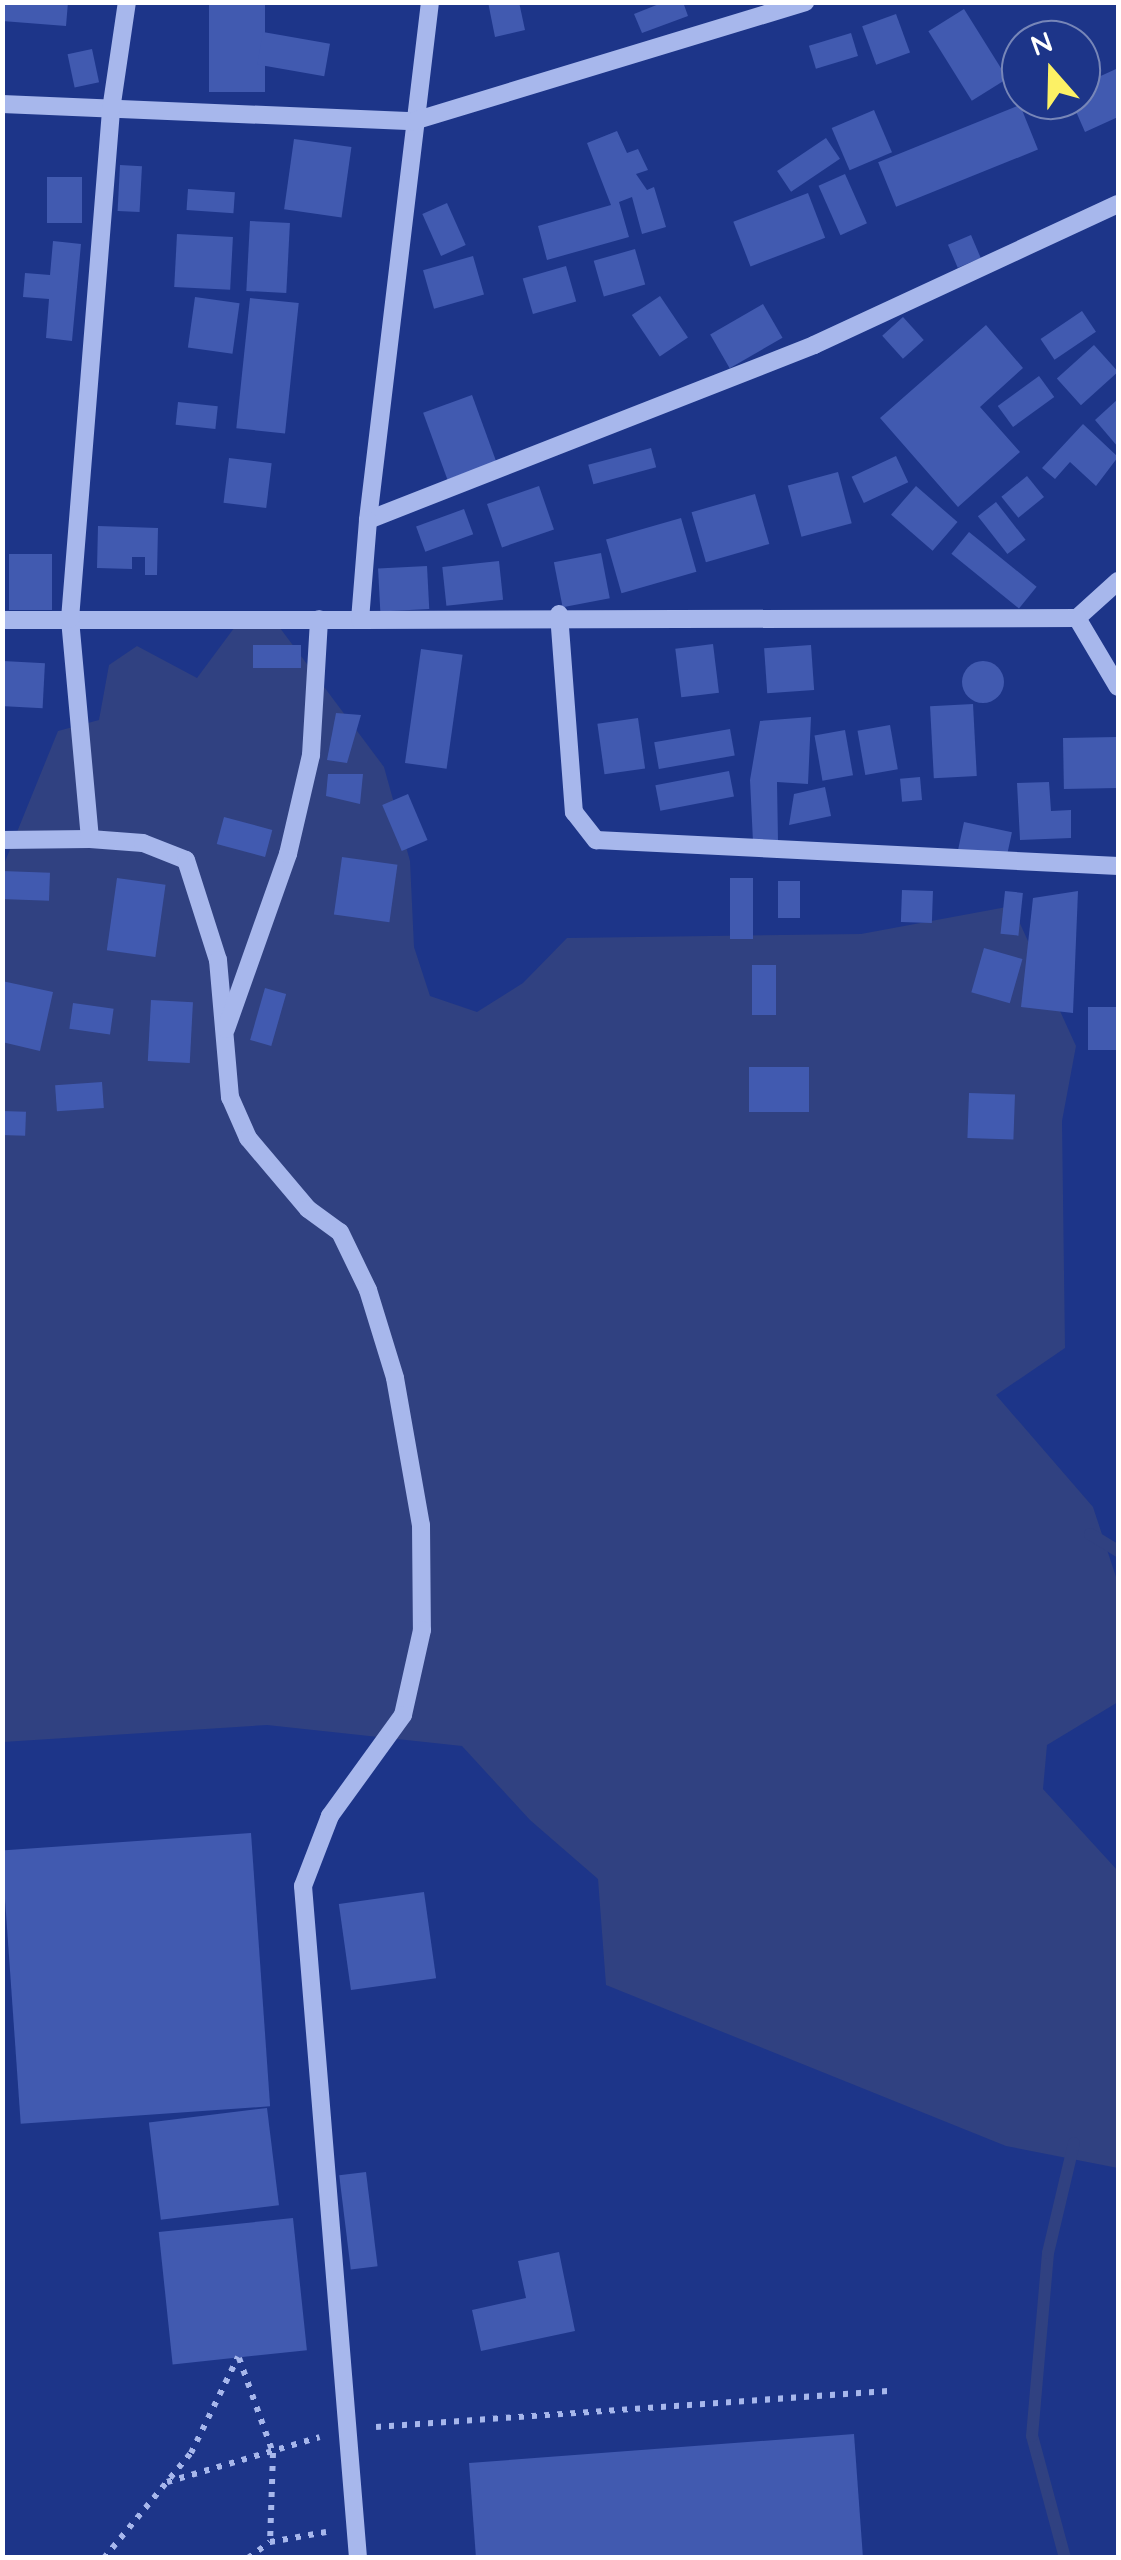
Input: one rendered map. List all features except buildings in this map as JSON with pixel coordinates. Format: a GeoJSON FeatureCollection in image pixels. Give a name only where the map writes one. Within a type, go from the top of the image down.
{"type":"FeatureCollection","features":[{"type":"Feature","properties":{"kind":"street"},"geometry":{"type":"LineString","coordinates":[[90,839],[70,619],[111,110],[127,2]]}},
{"type":"Feature","properties":{"kind":"street"},"geometry":{"type":"LineString","coordinates":[[360,620],[368,520],[430,2]]}},
{"type":"Feature","properties":{"kind":"street"},"geometry":{"type":"LineString","coordinates":[[2,104],[414,121],[805,2]]}},
{"type":"Feature","properties":{"kind":"street"},"geometry":{"type":"LineString","coordinates":[[368,520],[814,345],[1118,204]]}},
{"type":"Feature","properties":{"kind":"street"},"geometry":{"type":"LineString","coordinates":[[2,620],[360,620],[559,614],[1077,618],[1118,581]]}},
{"type":"Feature","properties":{"kind":"street"},"geometry":{"type":"LineString","coordinates":[[559,614],[574,812],[596,840],[1118,866]]}},
{"type":"Feature","properties":{"kind":"street"},"geometry":{"type":"LineString","coordinates":[[1077,618],[1118,687]]}},
{"type":"Feature","properties":{"kind":"street"},"geometry":{"type":"LineString","coordinates":[[224,1034],[288,854],[304,788],[319,620]]}},
{"type":"Feature","properties":{"kind":"street"},"geometry":{"type":"LineString","coordinates":[[2,840],[142,843],[186,860],[218,960],[230,1097],[248,1138],[308,1210],[340,1232],[368,1290],[395,1378],[426,1575],[418,1658],[403,1715],[330,1816],[303,1886],[358,2558]]}},
{"type":"Feature","properties":{"kind":"path"},"geometry":{"type":"LineString","coordinates":[[104,2558],[191,2454],[238,2357],[274,2453],[270,2542]]}},
{"type":"Feature","properties":{"kind":"path"},"geometry":{"type":"LineString","coordinates":[[167,2482],[274,2453],[345,2428],[888,2391]]}},
{"type":"Feature","properties":{"kind":"path"},"geometry":{"type":"LineString","coordinates":[[248,2558],[270,2542],[355,2527]]}},
{"type":"Feature","properties":{"kind":"water"},"geometry":{"type":"Polygon","coordinates":[[[240,620],[280,628],[384,767],[410,861],[414,947],[430,996],[477,1012],[523,983],[567,938],[861,934],[1012,906],[1076,1046],[1062,1121],[1065,1348],[996,1395],[1093,1507],[1118,1583],[1118,1702],[1047,1745],[1043,1789],[1118,1871],[1118,2168],[1006,2146],[606,1985],[598,1879],[530,1820],[462,1746],[267,1725],[3,1742],[2,869],[58,731],[99,720],[109,665],[137,646],[197,678],[240,620]]]}},
{"type":"Feature","properties":{"kind":"waterway"},"geometry":{"type":"LineString","coordinates":[[1090,1534],[1118,1551]]}},
{"type":"Feature","properties":{"kind":"waterway"},"geometry":{"type":"LineString","coordinates":[[1065,2558],[1032,2436],[1048,2253],[1074,2143]]}}]}
